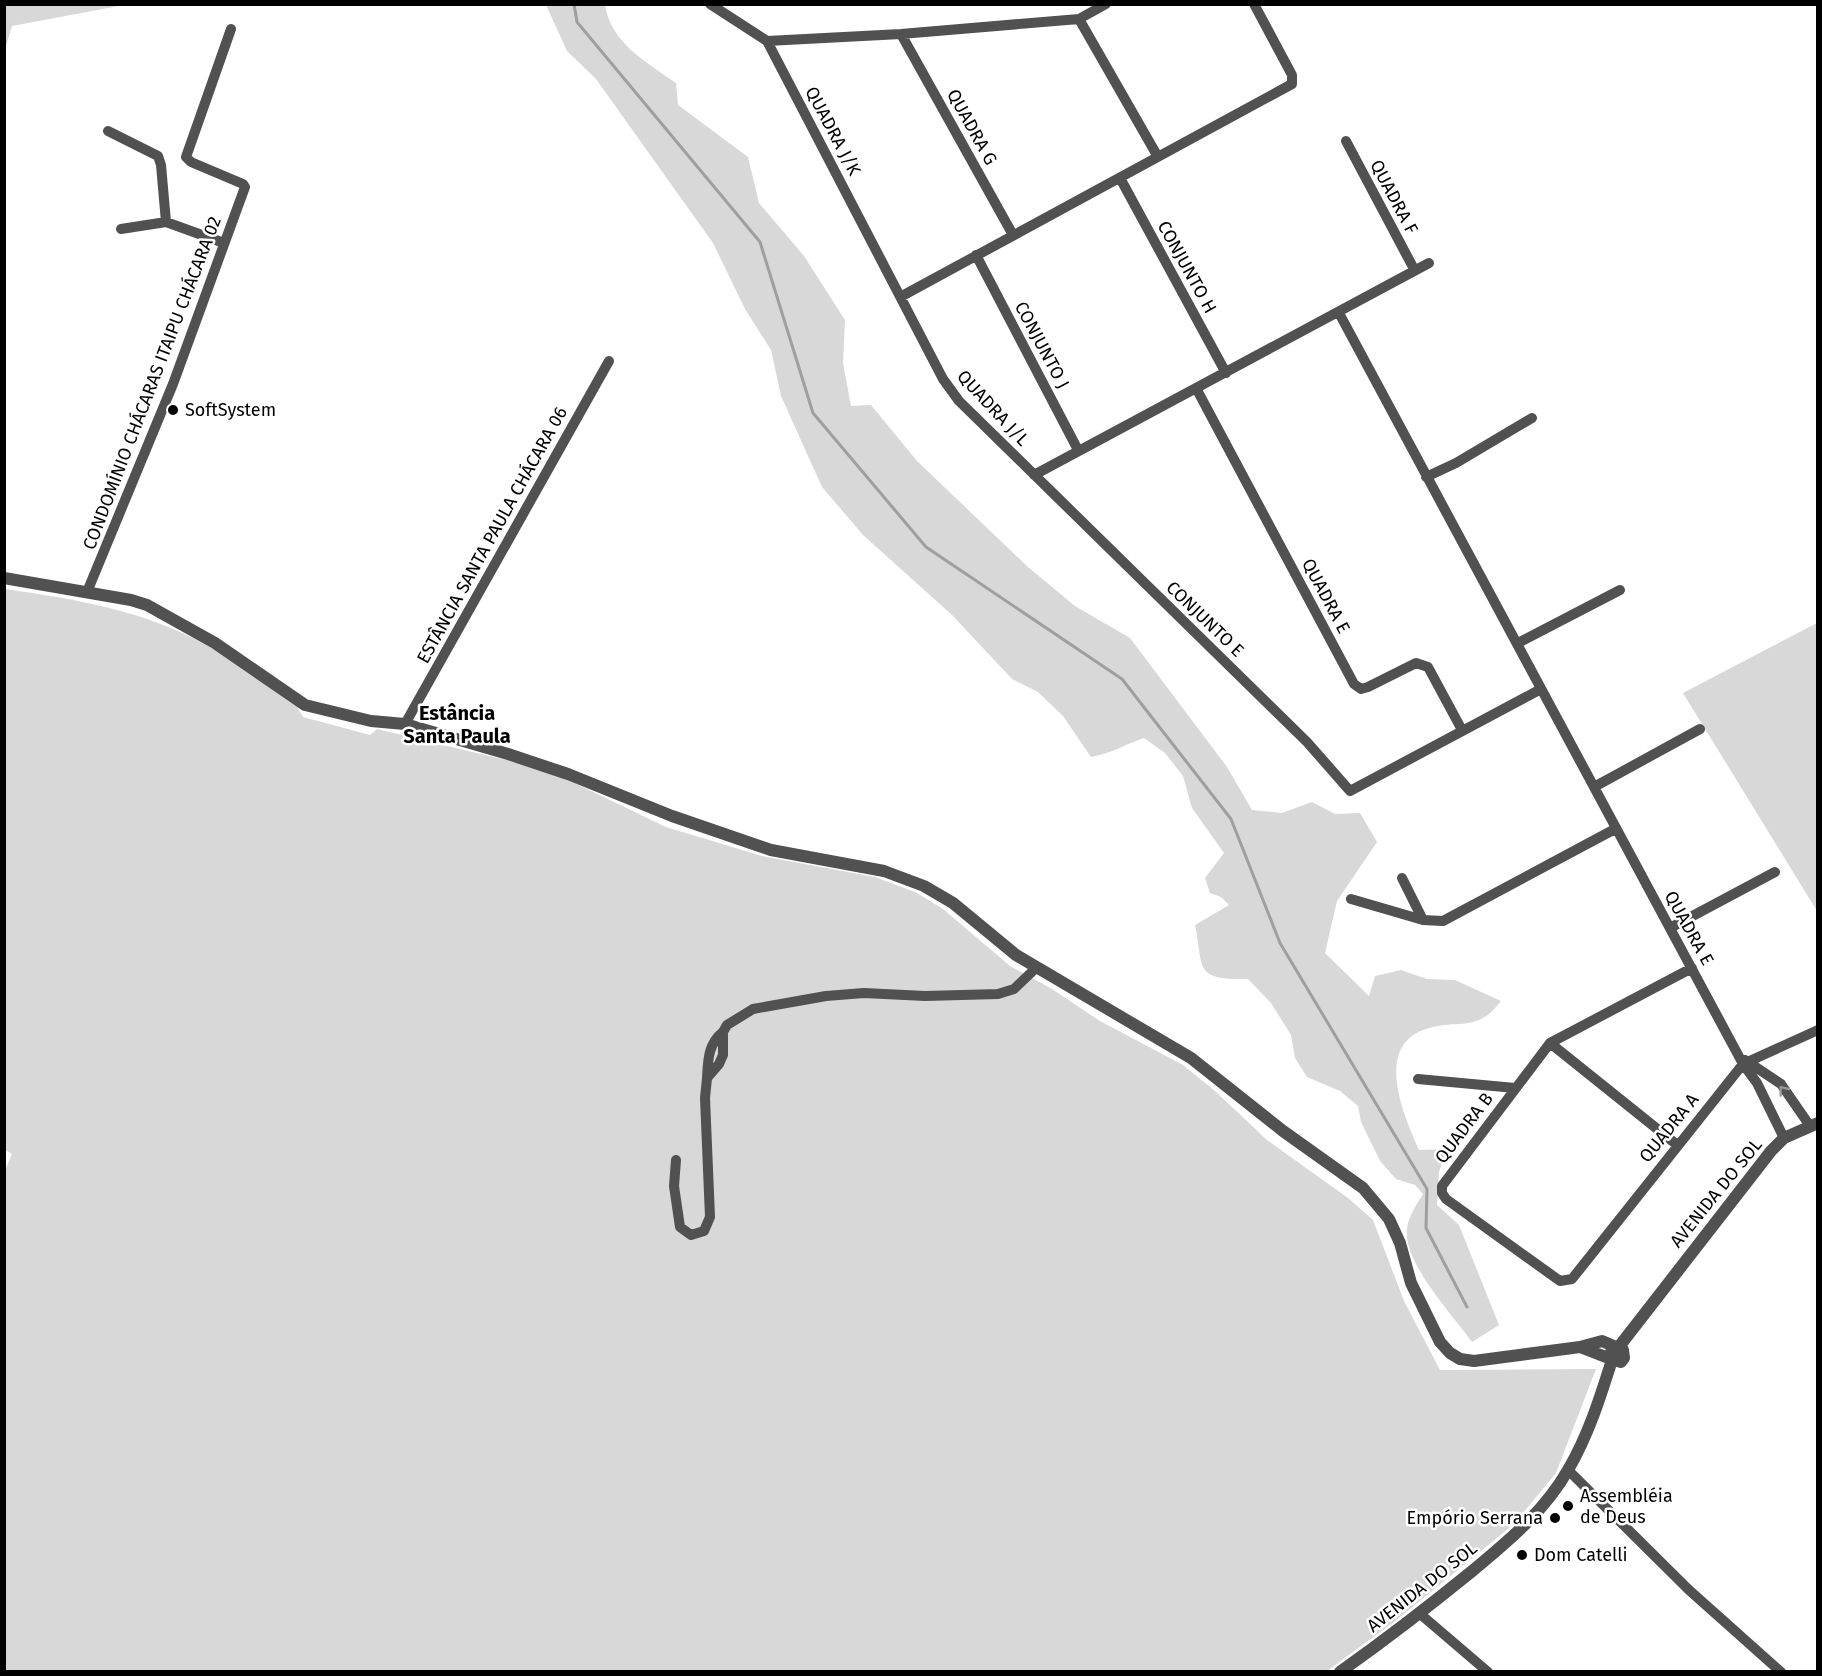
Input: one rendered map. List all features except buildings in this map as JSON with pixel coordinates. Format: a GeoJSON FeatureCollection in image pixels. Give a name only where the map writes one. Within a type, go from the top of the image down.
{"type":"FeatureCollection","features":[{"type":"Feature","properties":{"kind":"street","name":"QUADRA J/K"},"geometry":{"type":"LineString","coordinates":[[710,4],[767,41],[902,296]]}},
{"type":"Feature","properties":{"kind":"street"},"geometry":{"type":"LineString","coordinates":[[767,41],[902,34],[1078,19],[1106,4]]}},
{"type":"Feature","properties":{"kind":"street"},"geometry":{"type":"LineString","coordinates":[[902,296],[1292,84],[1292,75],[1254,4]]}},
{"type":"Feature","properties":{"kind":"street"},"geometry":{"type":"LineString","coordinates":[[1078,19],[1158,157]]}},
{"type":"Feature","properties":{"kind":"street","name":"CONDOMÍNIO CHÁCARAS ITAIPU CHÁCARA 02"},"geometry":{"type":"LineString","coordinates":[[87,592],[173,384],[245,185],[191,162],[186,157],[231,29]]}},
{"type":"Feature","properties":{"kind":"street","name":"QUADRA G"},"geometry":{"type":"LineString","coordinates":[[902,34],[1013,236]]}},
{"type":"Feature","properties":{"kind":"street"},"geometry":{"type":"LineString","coordinates":[[108,131],[158,156],[161,165],[166,222]]}},
{"type":"Feature","properties":{"kind":"street","name":"QUADRA F"},"geometry":{"type":"LineString","coordinates":[[1346,141],[1414,269]]}},
{"type":"Feature","properties":{"kind":"street","name":"CONJUNTO H"},"geometry":{"type":"LineString","coordinates":[[1120,178],[1226,373]]}},
{"type":"Feature","properties":{"kind":"street"},"geometry":{"type":"LineString","coordinates":[[121,229],[166,222],[224,243]]}},
{"type":"Feature","properties":{"kind":"street","name":"CONJUNTO J"},"geometry":{"type":"LineString","coordinates":[[976,255],[1078,450]]}},
{"type":"Feature","properties":{"kind":"street"},"geometry":{"type":"LineString","coordinates":[[1034,475],[1339,313],[1429,262]]}},
{"type":"Feature","properties":{"kind":"street","name":"QUADRA J/L"},"geometry":{"type":"LineString","coordinates":[[902,296],[943,379],[954,394],[1034,475]]}},
{"type":"Feature","properties":{"kind":"street","name":"QUADRA E"},"geometry":{"type":"LineString","coordinates":[[1339,313],[1518,643],[1615,828],[1757,1083],[1784,1138]]}},
{"type":"Feature","properties":{"kind":"street","name":"ESTÂNCIA SANTA PAULA CHÁCARA 06"},"geometry":{"type":"LineString","coordinates":[[405,724],[609,361]]}},
{"type":"Feature","properties":{"kind":"street","name":"QUADRA E"},"geometry":{"type":"LineString","coordinates":[[1196,388],[1354,684],[1360,689],[1368,687],[1416,663],[1423,663],[1428,667],[1462,730]]}},
{"type":"Feature","properties":{"kind":"street"},"geometry":{"type":"LineString","coordinates":[[1426,477],[1456,463],[1532,418]]}},
{"type":"Feature","properties":{"kind":"street","name":"CONJUNTO E"},"geometry":{"type":"LineString","coordinates":[[1034,475],[1307,742],[1350,791],[1462,730]]}},
{"type":"Feature","properties":{"kind":"street"},"geometry":{"type":"LineString","coordinates":[[4,578],[147,605],[215,643],[305,705],[371,721],[405,724],[568,774],[672,816],[771,850],[885,871],[924,886],[953,903],[982,929],[1037,967],[1191,1058],[1283,1131],[1363,1188],[1389,1219],[1400,1243],[1411,1283],[1440,1342],[1450,1353],[1460,1359],[1473,1361],[1580,1347],[1602,1341],[1617,1355]]}},
{"type":"Feature","properties":{"kind":"street"},"geometry":{"type":"LineString","coordinates":[[1518,643],[1620,590]]}},
{"type":"Feature","properties":{"kind":"street"},"geometry":{"type":"LineString","coordinates":[[1462,730],[1541,689]]}},
{"type":"Feature","properties":{"kind":"street"},"geometry":{"type":"LineString","coordinates":[[1594,787],[1700,729]]}},
{"type":"Feature","properties":{"kind":"street"},"geometry":{"type":"LineString","coordinates":[[1352,899],[1423,920],[1443,921],[1615,828]]}},
{"type":"Feature","properties":{"kind":"street"},"geometry":{"type":"LineString","coordinates":[[1670,928],[1775,872]]}},
{"type":"Feature","properties":{"kind":"street"},"geometry":{"type":"LineString","coordinates":[[1402,878],[1423,920]]}},
{"type":"Feature","properties":{"kind":"street"},"geometry":{"type":"LineString","coordinates":[[676,1160],[674,1186],[680,1227],[691,1235],[704,1231],[710,1217],[706,1078],[723,1056],[723,1032],[727,1025],[753,1009],[826,996],[864,993],[925,996],[998,994],[1014,990],[1037,967]]}},
{"type":"Feature","properties":{"kind":"street","name":"QUADRA B"},"geometry":{"type":"LineString","coordinates":[[1572,1279],[1560,1281],[1446,1199],[1442,1193],[1442,1186],[1550,1043],[1692,968]]}},
{"type":"Feature","properties":{"kind":"street","name":"QUADRA A"},"geometry":{"type":"LineString","coordinates":[[1572,1279],[1676,1144],[1744,1061],[1818,1030]]}},
{"type":"Feature","properties":{"kind":"street"},"geometry":{"type":"LineString","coordinates":[[1550,1043],[1676,1144]]}},
{"type":"Feature","properties":{"kind":"street"},"geometry":{"type":"LineString","coordinates":[[1744,1061],[1780,1084],[1814,1125]]}},
{"type":"Feature","properties":{"kind":"street"},"geometry":{"type":"LineString","coordinates":[[1418,1079],[1515,1088]]}},
{"type":"Feature","properties":{"kind":"street","name":"AVENIDA DO SOL"},"geometry":{"type":"LineString","coordinates":[[1340,1671],[1419,1613],[1517,1534],[1554,1492],[1568,1470],[1617,1355],[1634,1329],[1771,1151],[1784,1138],[1814,1125]]}},
{"type":"Feature","properties":{"kind":"street"},"geometry":{"type":"LineString","coordinates":[[1568,1470],[1689,1590],[1781,1671]]}},
{"type":"Feature","properties":{"kind":"street"},"geometry":{"type":"LineString","coordinates":[[1419,1613],[1488,1671]]}},
{"type":"Feature","properties":{"kind":"shaded area"},"geometry":{"type":"Polygon","coordinates":[[[5,4],[124,5],[12,26],[5,50],[5,4]]]}},
{"type":"Feature","properties":{"kind":"shaded area"},"geometry":{"type":"Polygon","coordinates":[[[546,5],[605,5],[614,30],[622,41],[642,59],[676,83],[678,105],[748,157],[759,203],[804,256],[845,320],[843,363],[851,406],[871,405],[917,461],[1028,567],[1075,606],[1130,638],[1227,767],[1252,810],[1282,813],[1312,802],[1335,814],[1360,813],[1377,842],[1337,901],[1325,953],[1369,996],[1375,976],[1401,970],[1427,979],[1455,980],[1501,1001],[1484,1018],[1426,1029],[1410,1038],[1400,1050],[1397,1066],[1397,1083],[1401,1101],[1419,1150],[1447,1149],[1439,1172],[1437,1205],[1459,1225],[1499,1325],[1472,1342],[1430,1288],[1412,1256],[1407,1228],[1415,1206],[1423,1194],[1415,1185],[1396,1179],[1380,1161],[1361,1122],[1358,1106],[1340,1091],[1307,1077],[1295,1058],[1291,1035],[1271,1003],[1248,979],[1218,977],[1209,974],[1204,969],[1195,925],[1229,905],[1221,897],[1210,893],[1205,878],[1224,853],[1192,808],[1183,776],[1165,753],[1144,738],[1091,757],[1063,716],[1038,692],[1012,679],[952,615],[863,535],[822,487],[781,396],[771,350],[745,309],[713,243],[596,79],[567,51],[546,5]]]}},
{"type":"Feature","properties":{"kind":"shaded area"},"geometry":{"type":"Polygon","coordinates":[[[5,589],[108,608],[182,633],[241,667],[297,707],[303,717],[370,735],[377,729],[518,763],[560,776],[666,827],[762,856],[875,877],[915,892],[943,909],[1010,966],[1052,989],[1100,1021],[1183,1065],[1215,1091],[1267,1140],[1348,1198],[1373,1220],[1404,1301],[1440,1370],[1596,1369],[1556,1473],[1514,1524],[1394,1622],[1327,1671],[5,1671],[4,1173],[12,1154],[5,1150],[5,589]]]}},
{"type":"Feature","properties":{"kind":"shaded area"},"geometry":{"type":"Polygon","coordinates":[[[1817,623],[1817,911],[1683,693],[1817,623]]]}},
{"type":"Feature","properties":{"kind":"waterway"},"geometry":{"type":"LineString","coordinates":[[574,4],[577,22],[760,242],[813,413],[926,547],[1122,679],[1231,819],[1280,943],[1427,1189],[1426,1228],[1467,1307]]}},
{"type":"Feature","properties":{"kind":"place","name":"SoftSystem"},"geometry":{"type":"Point","coordinates":[173,410]}},
{"type":"Feature","properties":{"kind":"place","name":"Assembléia de Deus"},"geometry":{"type":"Point","coordinates":[1568,1506]}},
{"type":"Feature","properties":{"kind":"place","name":"Empório Serrana"},"geometry":{"type":"Point","coordinates":[1555,1518]}},
{"type":"Feature","properties":{"kind":"place","name":"Dom Catelli"},"geometry":{"type":"Point","coordinates":[1522,1555]}},
{"type":"Feature","properties":{"kind":"district","name":"Estância Santa Paula"},"geometry":{"type":"Point","coordinates":[457,724]}}]}
